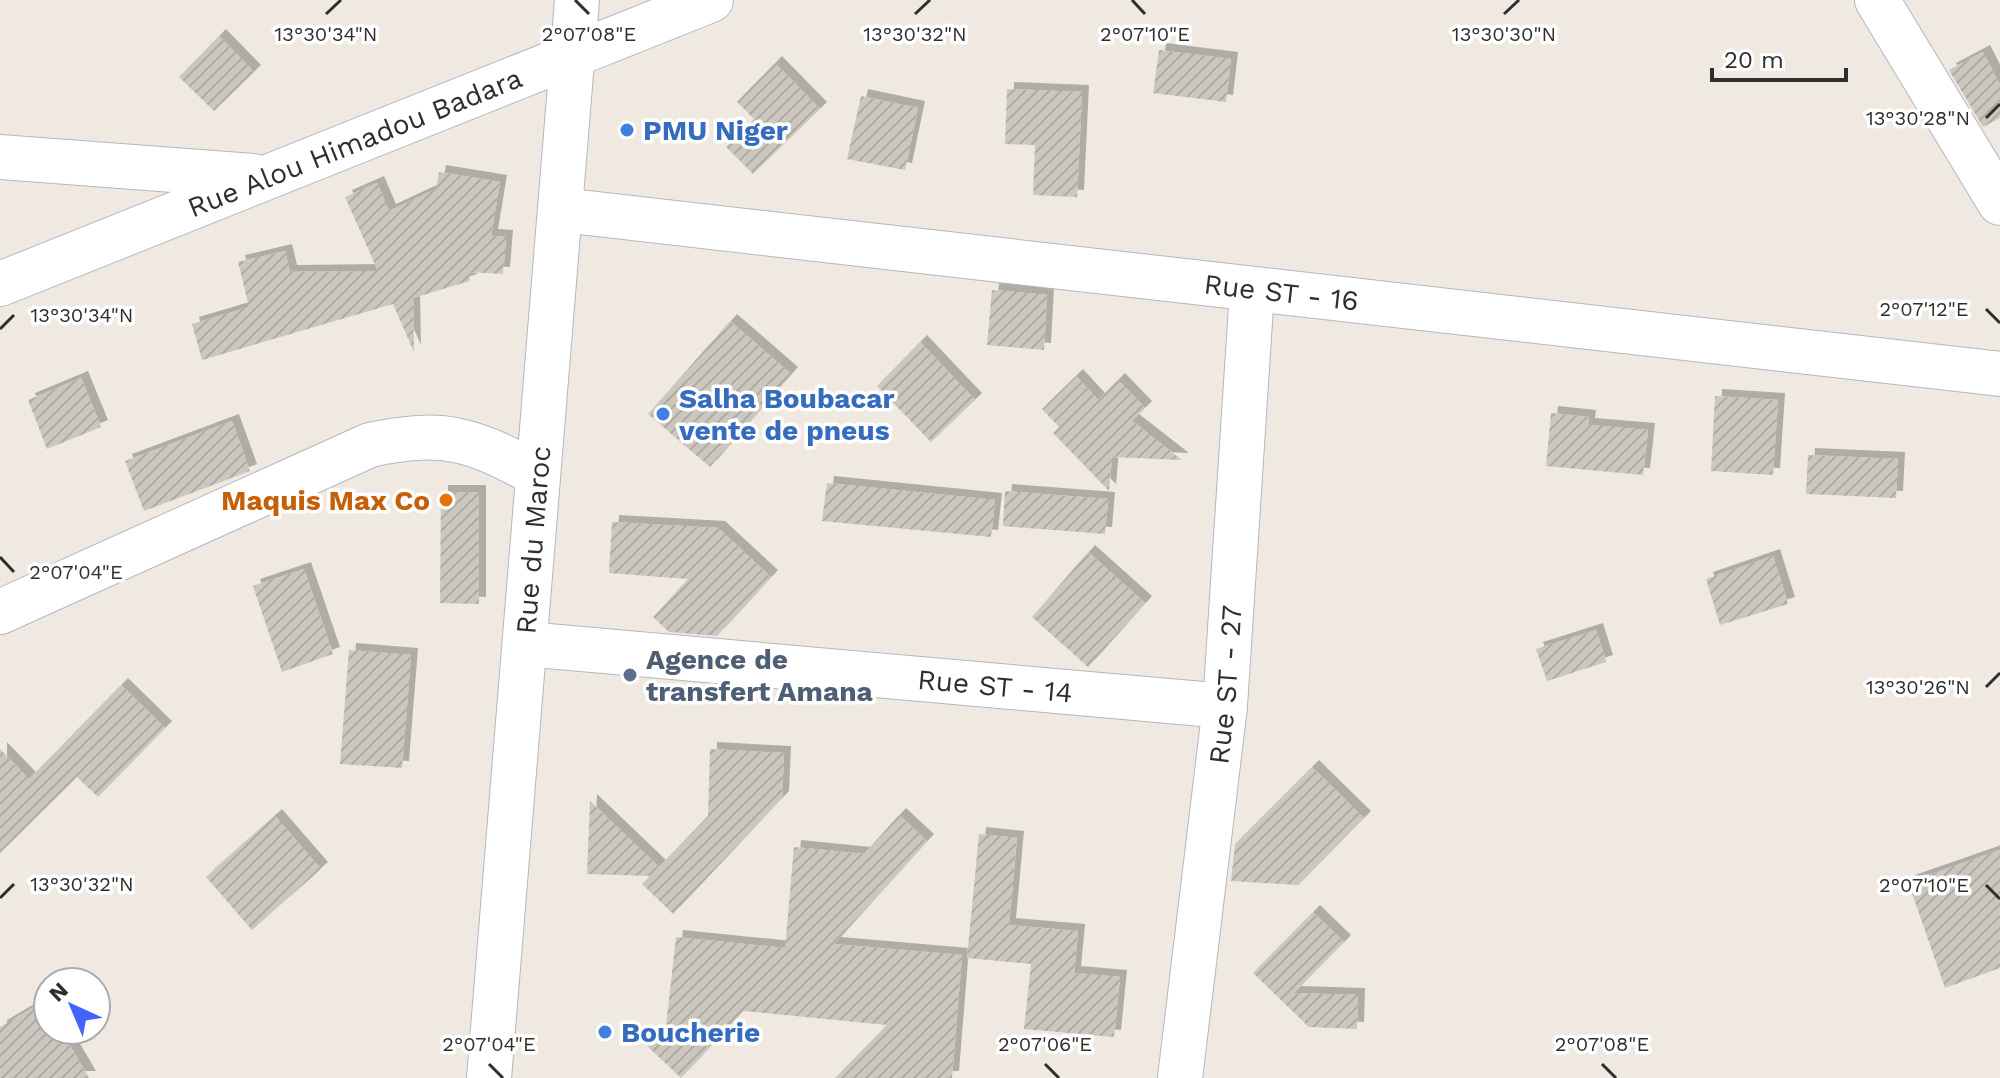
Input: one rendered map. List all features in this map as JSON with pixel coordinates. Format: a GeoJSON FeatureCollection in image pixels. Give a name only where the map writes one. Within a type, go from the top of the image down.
{"type":"FeatureCollection","features":[{"type":"Feature","properties":{"kind":"street","name":"Rue du Maroc"},"geometry":{"type":"LineString","coordinates":[[489,1078],[577,0]]}},
{"type":"Feature","properties":{"kind":"street","name":"Rue Alou Himadou Badara"},"geometry":{"type":"LineString","coordinates":[[0,284],[261,177],[571,58],[711,0]]}},
{"type":"Feature","properties":{"kind":"street"},"geometry":{"type":"LineString","coordinates":[[1877,0],[2000,203]]}},
{"type":"Feature","properties":{"kind":"street"},"geometry":{"type":"LineString","coordinates":[[0,157],[261,177]]}},
{"type":"Feature","properties":{"kind":"street","name":"Rue ST - 16"},"geometry":{"type":"LineString","coordinates":[[562,210],[2000,374]]}},
{"type":"Feature","properties":{"kind":"street","name":"Rue ST - 27"},"geometry":{"type":"LineString","coordinates":[[1180,1078],[1225,706],[1252,291]]}},
{"type":"Feature","properties":{"kind":"street"},"geometry":{"type":"LineString","coordinates":[[0,612],[370,445],[409,437],[451,437],[488,447],[538,475]]}},
{"type":"Feature","properties":{"kind":"street","name":"Rue ST - 14"},"geometry":{"type":"LineString","coordinates":[[525,644],[1225,706]]}},
{"type":"Feature","properties":{"kind":"building"},"geometry":{"type":"Polygon","coordinates":[[[219,36],[254,72],[214,111],[179,77],[219,36]]]}},
{"type":"Feature","properties":{"kind":"building"},"geometry":{"type":"Polygon","coordinates":[[[1159,50],[1231,59],[1226,102],[1153,93],[1159,50]]]}},
{"type":"Feature","properties":{"kind":"building"},"geometry":{"type":"Polygon","coordinates":[[[1983,52],[2000,85],[2000,118],[1983,127],[1949,70],[1983,52]]]}},
{"type":"Feature","properties":{"kind":"building"},"geometry":{"type":"Polygon","coordinates":[[[775,63],[820,109],[753,174],[726,147],[754,119],[737,102],[775,63]]]}},
{"type":"Feature","properties":{"kind":"building"},"geometry":{"type":"Polygon","coordinates":[[[1007,89],[1082,92],[1077,197],[1033,195],[1035,145],[1005,144],[1007,89]]]}},
{"type":"Feature","properties":{"kind":"building"},"geometry":{"type":"Polygon","coordinates":[[[861,96],[918,108],[905,170],[847,159],[861,96]]]}},
{"type":"Feature","properties":{"kind":"building"},"geometry":{"type":"Polygon","coordinates":[[[439,172],[500,182],[491,236],[506,237],[503,274],[469,272],[470,281],[413,298],[414,352],[393,304],[202,360],[192,324],[249,307],[238,262],[285,251],[290,272],[378,271],[345,197],[377,183],[389,211],[436,189],[439,172]]]}},
{"type":"Feature","properties":{"kind":"building"},"geometry":{"type":"Polygon","coordinates":[[[992,290],[1047,295],[1044,350],[987,345],[992,290]]]}},
{"type":"Feature","properties":{"kind":"building"},"geometry":{"type":"Polygon","coordinates":[[[730,321],[791,374],[710,467],[648,414],[730,321]]]}},
{"type":"Feature","properties":{"kind":"building"},"geometry":{"type":"Polygon","coordinates":[[[920,342],[975,400],[931,442],[877,386],[920,342]]]}},
{"type":"Feature","properties":{"kind":"building"},"geometry":{"type":"Polygon","coordinates":[[[1076,376],[1098,400],[1118,380],[1145,408],[1132,421],[1182,460],[1112,457],[1109,491],[1053,433],[1059,427],[1042,409],[1076,376]]]}},
{"type":"Feature","properties":{"kind":"building"},"geometry":{"type":"Polygon","coordinates":[[[81,378],[101,427],[47,449],[28,400],[81,378]]]}},
{"type":"Feature","properties":{"kind":"building"},"geometry":{"type":"Polygon","coordinates":[[[1715,396],[1778,400],[1773,475],[1711,471],[1715,396]]]}},
{"type":"Feature","properties":{"kind":"building"},"geometry":{"type":"Polygon","coordinates":[[[1551,413],[1589,417],[1588,425],[1648,430],[1643,475],[1546,466],[1551,413]]]}},
{"type":"Feature","properties":{"kind":"building"},"geometry":{"type":"Polygon","coordinates":[[[232,421],[250,471],[144,511],[125,461],[232,421]]]}},
{"type":"Feature","properties":{"kind":"building"},"geometry":{"type":"Polygon","coordinates":[[[1808,455],[1898,459],[1896,498],[1806,494],[1808,455]]]}},
{"type":"Feature","properties":{"kind":"building"},"geometry":{"type":"Polygon","coordinates":[[[827,483],[995,500],[991,537],[822,521],[827,483]]]}},
{"type":"Feature","properties":{"kind":"building"},"geometry":{"type":"Polygon","coordinates":[[[1005,491],[1108,499],[1105,534],[1003,526],[1005,491]]]}},
{"type":"Feature","properties":{"kind":"building"},"geometry":{"type":"Polygon","coordinates":[[[441,492],[479,492],[479,604],[440,603],[441,492]]]}},
{"type":"Feature","properties":{"kind":"building"},"geometry":{"type":"Polygon","coordinates":[[[612,522],[718,528],[771,577],[717,636],[669,632],[653,617],[688,579],[609,573],[612,522]]]}},
{"type":"Feature","properties":{"kind":"building"},"geometry":{"type":"Polygon","coordinates":[[[1088,552],[1145,603],[1088,667],[1032,617],[1088,552]]]}},
{"type":"Feature","properties":{"kind":"building"},"geometry":{"type":"Polygon","coordinates":[[[1773,556],[1788,604],[1720,625],[1706,579],[1773,556]]]}},
{"type":"Feature","properties":{"kind":"building"},"geometry":{"type":"Polygon","coordinates":[[[304,569],[333,654],[282,672],[253,586],[304,569]]]}},
{"type":"Feature","properties":{"kind":"building"},"geometry":{"type":"Polygon","coordinates":[[[1596,630],[1606,662],[1547,681],[1536,649],[1596,630]]]}},
{"type":"Feature","properties":{"kind":"building"},"geometry":{"type":"Polygon","coordinates":[[[349,650],[411,655],[402,768],[340,764],[349,650]]]}},
{"type":"Feature","properties":{"kind":"building"},"geometry":{"type":"Polygon","coordinates":[[[121,685],[165,728],[98,797],[77,777],[0,853],[0,749],[29,779],[121,685]]]}},
{"type":"Feature","properties":{"kind":"building"},"geometry":{"type":"Polygon","coordinates":[[[710,749],[784,753],[782,798],[673,914],[642,884],[650,876],[587,874],[590,801],[659,867],[708,816],[710,749]]]}},
{"type":"Feature","properties":{"kind":"building"},"geometry":{"type":"Polygon","coordinates":[[[1312,767],[1364,818],[1298,885],[1231,881],[1235,844],[1312,767]]]}},
{"type":"Feature","properties":{"kind":"building"},"geometry":{"type":"Polygon","coordinates":[[[899,815],[927,841],[834,944],[962,955],[952,1078],[835,1078],[887,1025],[743,1011],[681,1078],[647,1046],[666,1026],[676,937],[785,948],[794,847],[864,854],[899,815]]]}},
{"type":"Feature","properties":{"kind":"building"},"geometry":{"type":"Polygon","coordinates":[[[275,816],[321,869],[252,930],[206,877],[275,816]]]}},
{"type":"Feature","properties":{"kind":"building"},"geometry":{"type":"Polygon","coordinates":[[[979,834],[1017,838],[1009,925],[1078,931],[1074,973],[1120,977],[1114,1037],[1024,1029],[1031,964],[967,958],[979,834]]]}},
{"type":"Feature","properties":{"kind":"building"},"geometry":{"type":"Polygon","coordinates":[[[2000,850],[2000,968],[1945,988],[1908,882],[2000,850]]]}},
{"type":"Feature","properties":{"kind":"building"},"geometry":{"type":"Polygon","coordinates":[[[1313,912],[1344,942],[1294,993],[1358,995],[1357,1029],[1309,1027],[1253,973],[1313,912]]]}},
{"type":"Feature","properties":{"kind":"building"},"geometry":{"type":"Polygon","coordinates":[[[32,1008],[32,1046],[70,1046],[89,1078],[0,1078],[0,1027],[32,1008]]]}},
{"type":"Feature","properties":{"kind":"place","name":"PMU Niger"},"geometry":{"type":"Point","coordinates":[627,130]}},
{"type":"Feature","properties":{"kind":"place","name":"Salha Boubacar vente de pneus"},"geometry":{"type":"Point","coordinates":[663,414]}},
{"type":"Feature","properties":{"kind":"place","name":"Maquis Max Co"},"geometry":{"type":"Point","coordinates":[446,500]}},
{"type":"Feature","properties":{"kind":"place","name":"Agence de transfert Amana"},"geometry":{"type":"Point","coordinates":[630,675]}},
{"type":"Feature","properties":{"kind":"place","name":"Boucherie"},"geometry":{"type":"Point","coordinates":[605,1032]}}]}
